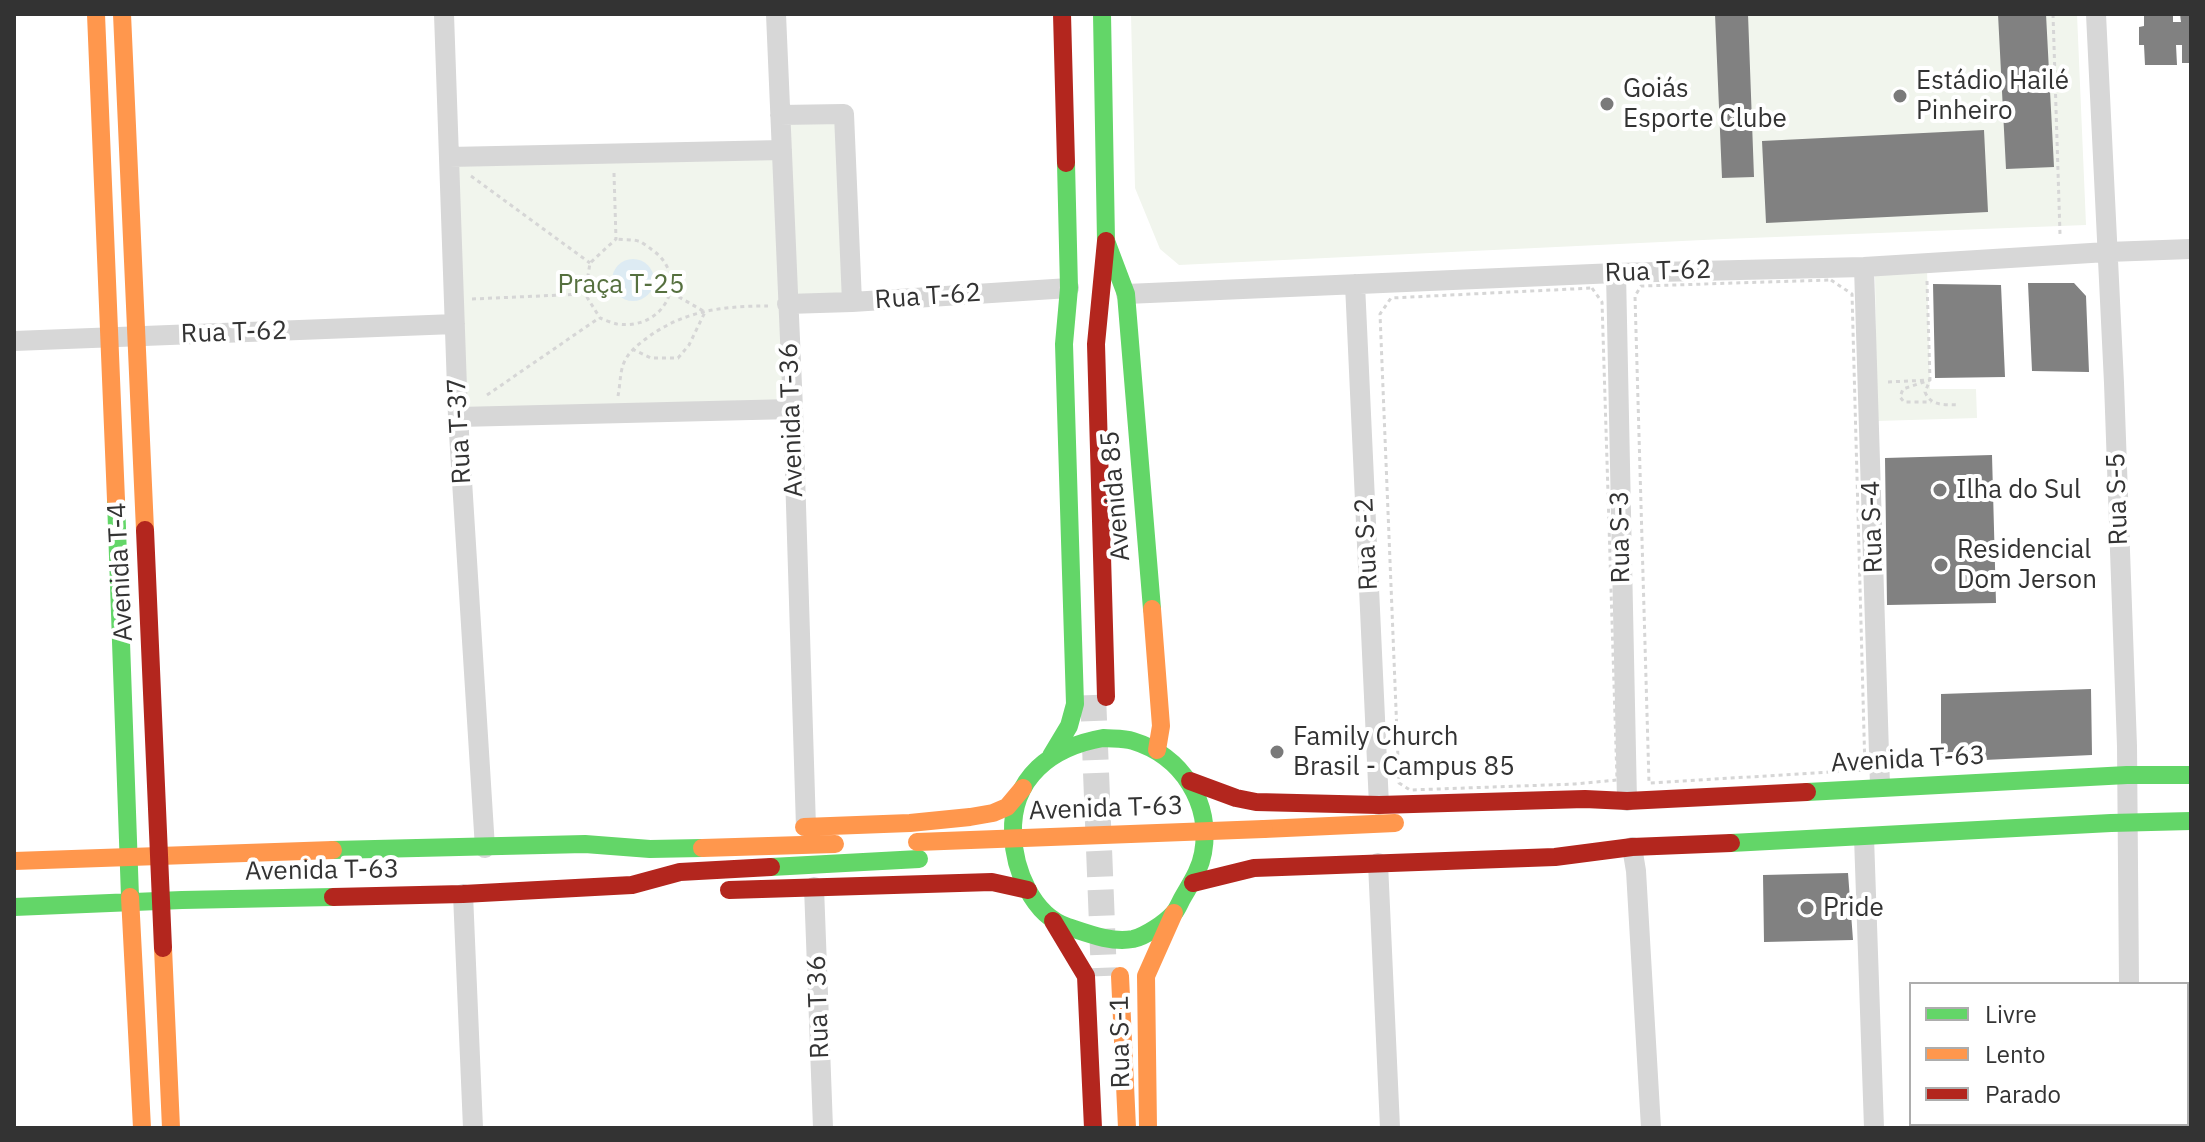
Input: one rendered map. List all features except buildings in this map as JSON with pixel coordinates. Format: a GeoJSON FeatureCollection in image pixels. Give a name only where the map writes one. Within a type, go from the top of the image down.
{"type":"FeatureCollection","features":[{"type":"Feature","properties":{"kind":"main road","name":"Avenida T-4"},"geometry":{"type":"LineString","coordinates":[[96,14],[111,337],[128,856],[142,1128]]}},
{"type":"Feature","properties":{"kind":"main road","name":"Avenida T-4"},"geometry":{"type":"LineString","coordinates":[[122,14],[171,1128]]}},
{"type":"Feature","properties":{"kind":"main road","name":"Avenida 85"},"geometry":{"type":"LineString","coordinates":[[1062,14],[1069,288],[1076,347],[1100,696],[1096,344],[1106,241],[1102,14]]}},
{"type":"Feature","properties":{"kind":"main road","name":"Avenida 85"},"geometry":{"type":"LineString","coordinates":[[1106,241],[1126,294],[1161,726],[1157,750]]}},
{"type":"Feature","properties":{"kind":"main road","name":"Avenida 85"},"geometry":{"type":"LineString","coordinates":[[1051,756],[1069,726],[1075,704],[1064,344],[1069,288]]}},
{"type":"Feature","properties":{"kind":"main road"},"geometry":{"type":"LineString","coordinates":[[1103,738],[1131,740],[1157,750],[1190,781],[1203,809],[1206,839],[1200,869],[1193,883],[1174,913],[1136,938],[1096,938],[1053,921],[1028,890],[1015,862],[1011,832],[1023,788],[1051,756],[1076,743],[1103,738]]}},
{"type":"Feature","properties":{"kind":"main road","name":"Avenida T-63"},"geometry":{"type":"LineString","coordinates":[[1190,781],[1256,802],[1379,805],[1585,799],[1627,801],[1880,786],[2191,775]]}},
{"type":"Feature","properties":{"kind":"main road","name":"Avenida T-63"},"geometry":{"type":"LineString","coordinates":[[14,861],[585,844],[650,834],[957,819],[1008,807],[1023,788]]}},
{"type":"Feature","properties":{"kind":"main road","name":"Avenida T-63"},"geometry":{"type":"LineString","coordinates":[[1464,820],[1572,816],[1627,801]]}},
{"type":"Feature","properties":{"kind":"main road"},"geometry":{"type":"LineString","coordinates":[[1193,883],[1254,868],[1555,857],[1632,847],[2191,821]]}},
{"type":"Feature","properties":{"kind":"main road","name":"Avenida T-63"},"geometry":{"type":"LineString","coordinates":[[632,885],[680,872],[913,848],[1268,841],[1418,822]]}},
{"type":"Feature","properties":{"kind":"main road"},"geometry":{"type":"LineString","coordinates":[[1555,838],[1632,847]]}},
{"type":"Feature","properties":{"kind":"main road","name":"Avenida T-63"},"geometry":{"type":"LineString","coordinates":[[585,844],[650,849],[854,843]]}},
{"type":"Feature","properties":{"kind":"main road"},"geometry":{"type":"LineString","coordinates":[[708,891],[992,882],[1028,890]]}},
{"type":"Feature","properties":{"kind":"main road","name":"Avenida T-63"},"geometry":{"type":"LineString","coordinates":[[14,907],[463,894],[632,885],[682,890]]}},
{"type":"Feature","properties":{"kind":"main road","name":"Rua S-1"},"geometry":{"type":"LineString","coordinates":[[1148,1128],[1146,976],[1174,913]]}},
{"type":"Feature","properties":{"kind":"main road","name":"Rua S-1"},"geometry":{"type":"LineString","coordinates":[[1053,921],[1086,976],[1093,1128]]}},
{"type":"Feature","properties":{"kind":"main road","name":"Rua S-1"},"geometry":{"type":"LineString","coordinates":[[1110,1128],[1112,976],[1127,1128]]}},
{"type":"Feature","properties":{"kind":"street","name":"Rua T-37"},"geometry":{"type":"LineString","coordinates":[[444,14],[458,417],[485,848]]}},
{"type":"Feature","properties":{"kind":"street","name":"Avenida T-36"},"geometry":{"type":"LineString","coordinates":[[776,14],[782,150],[778,305],[793,409],[806,827]]}},
{"type":"Feature","properties":{"kind":"street","name":"Rua S-5"},"geometry":{"type":"LineString","coordinates":[[2096,14],[2114,383],[2127,775],[2129,982]]}},
{"type":"Feature","properties":{"kind":"street"},"geometry":{"type":"LineString","coordinates":[[780,115],[844,114],[852,302]]}},
{"type":"Feature","properties":{"kind":"street"},"geometry":{"type":"LineString","coordinates":[[449,157],[782,150]]}},
{"type":"Feature","properties":{"kind":"street","name":"Rua T-62"},"geometry":{"type":"LineString","coordinates":[[1126,294],[1616,273],[1864,267],[2191,249]]}},
{"type":"Feature","properties":{"kind":"street","name":"Rua S-4"},"geometry":{"type":"LineString","coordinates":[[1864,267],[1880,786]]}},
{"type":"Feature","properties":{"kind":"street","name":"Rua S-3"},"geometry":{"type":"LineString","coordinates":[[1616,273],[1627,801]]}},
{"type":"Feature","properties":{"kind":"street","name":"Rua S-2"},"geometry":{"type":"LineString","coordinates":[[1355,284],[1379,805]]}},
{"type":"Feature","properties":{"kind":"street","name":"Rua T-62"},"geometry":{"type":"LineString","coordinates":[[778,305],[1069,288]]}},
{"type":"Feature","properties":{"kind":"street","name":"Rua T-62"},"geometry":{"type":"LineString","coordinates":[[14,341],[455,324]]}},
{"type":"Feature","properties":{"kind":"street"},"geometry":{"type":"LineString","coordinates":[[458,417],[793,409]]}},
{"type":"Feature","properties":{"kind":"street"},"geometry":{"type":"LineString","coordinates":[[1864,837],[1874,1128]]}},
{"type":"Feature","properties":{"kind":"street"},"geometry":{"type":"LineString","coordinates":[[1632,847],[1651,1128]]}},
{"type":"Feature","properties":{"kind":"street"},"geometry":{"type":"LineString","coordinates":[[1378,863],[1390,1128]]}},
{"type":"Feature","properties":{"kind":"street","name":"Rua T 36"},"geometry":{"type":"LineString","coordinates":[[814,887],[823,1128]]}},
{"type":"Feature","properties":{"kind":"street"},"geometry":{"type":"LineString","coordinates":[[463,894],[473,1128]]}},
{"type":"Feature","properties":{"kind":"path"},"geometry":{"type":"LineString","coordinates":[[2053,14],[2060,241]]}},
{"type":"Feature","properties":{"kind":"path"},"geometry":{"type":"LineString","coordinates":[[614,160],[616,239],[590,263],[585,294],[600,318],[618,324],[650,319],[668,302],[669,269],[658,253],[641,242],[616,239]]}},
{"type":"Feature","properties":{"kind":"path"},"geometry":{"type":"LineString","coordinates":[[467,173],[590,263]]}},
{"type":"Feature","properties":{"kind":"path"},"geometry":{"type":"LineString","coordinates":[[1927,274],[1930,380],[1925,392],[1931,402]]}},
{"type":"Feature","properties":{"kind":"path"},"geometry":{"type":"LineString","coordinates":[[1831,280],[1852,294],[1865,770],[1649,783],[1635,296],[1641,286],[1831,280]]}},
{"type":"Feature","properties":{"kind":"path"},"geometry":{"type":"LineString","coordinates":[[1592,288],[1602,302],[1617,780],[1410,790],[1399,783],[1380,314],[1391,298],[1406,297],[1592,288]]}},
{"type":"Feature","properties":{"kind":"path"},"geometry":{"type":"LineString","coordinates":[[670,292],[705,312]]}},
{"type":"Feature","properties":{"kind":"path"},"geometry":{"type":"LineString","coordinates":[[460,299],[585,294]]}},
{"type":"Feature","properties":{"kind":"path"},"geometry":{"type":"LineString","coordinates":[[616,407],[623,363],[632,349],[657,330],[675,320],[732,306],[778,305]]}},
{"type":"Feature","properties":{"kind":"path"},"geometry":{"type":"LineString","coordinates":[[632,349],[651,358],[678,358],[689,345],[705,312]]}},
{"type":"Feature","properties":{"kind":"path"},"geometry":{"type":"LineString","coordinates":[[476,403],[600,318]]}},
{"type":"Feature","properties":{"kind":"path"},"geometry":{"type":"LineString","coordinates":[[1869,383],[1930,380]]}},
{"type":"Feature","properties":{"kind":"path"},"geometry":{"type":"LineString","coordinates":[[1930,380],[1903,389],[1900,397],[1904,402],[1959,405]]}},
{"type":"Feature","properties":{"kind":"green space","name":"Goiás Esporte Clube"},"geometry":{"type":"Polygon","coordinates":[[[1131,14],[2077,14],[2086,225],[1179,265],[1160,249],[1135,188],[1131,14]]]}},
{"type":"Feature","properties":{"kind":"green space"},"geometry":{"type":"Polygon","coordinates":[[[838,121],[844,294],[795,296],[789,123],[838,121]]]}},
{"type":"Feature","properties":{"kind":"green space","name":"Praça T-25"},"geometry":{"type":"Polygon","coordinates":[[[775,157],[790,406],[462,414],[451,160],[775,157]]]}},
{"type":"Feature","properties":{"kind":"green space"},"geometry":{"type":"Polygon","coordinates":[[[1927,269],[1930,389],[1976,389],[1977,418],[1877,421],[1875,272],[1927,269]]]}},
{"type":"Feature","properties":{"kind":"shaded area"},"geometry":{"type":"Polygon","coordinates":[[[633,259],[648,265],[654,280],[648,295],[633,301],[618,295],[612,280],[618,265],[633,259]]]}},
{"type":"Feature","properties":{"kind":"tunnel"},"geometry":{"type":"LineString","coordinates":[[1093,695],[1104,976]]}},
{"type":"Feature","properties":{"kind":"traffic: fast"},"geometry":{"type":"LineString","coordinates":[[1102,14],[1106,241],[1126,294],[1152,609]]}},
{"type":"Feature","properties":{"kind":"traffic: fast"},"geometry":{"type":"LineString","coordinates":[[1051,756],[1069,726],[1075,704],[1064,344],[1069,288],[1066,163]]}},
{"type":"Feature","properties":{"kind":"traffic: fast"},"geometry":{"type":"LineString","coordinates":[[116,500],[130,897]]}},
{"type":"Feature","properties":{"kind":"traffic: fast"},"geometry":{"type":"LineString","coordinates":[[1103,738],[1133,741],[1166,758],[1190,784],[1203,817],[1205,834],[1202,859],[1177,909],[1155,929],[1133,939],[1100,937],[1055,921],[1035,902],[1027,889],[1014,848],[1014,814],[1027,781],[1052,757],[1084,742],[1103,738]]}},
{"type":"Feature","properties":{"kind":"traffic: fast"},"geometry":{"type":"LineString","coordinates":[[1807,792],[2127,775],[2191,775]]}},
{"type":"Feature","properties":{"kind":"traffic: fast"},"geometry":{"type":"LineString","coordinates":[[1731,843],[2191,821]]}},
{"type":"Feature","properties":{"kind":"traffic: fast"},"geometry":{"type":"LineString","coordinates":[[333,850],[585,844],[650,849],[702,848]]}},
{"type":"Feature","properties":{"kind":"traffic: fast"},"geometry":{"type":"LineString","coordinates":[[771,867],[919,859]]}},
{"type":"Feature","properties":{"kind":"traffic: fast"},"geometry":{"type":"LineString","coordinates":[[14,907],[333,897]]}},
{"type":"Feature","properties":{"kind":"traffic: slow"},"geometry":{"type":"LineString","coordinates":[[96,14],[116,500]]}},
{"type":"Feature","properties":{"kind":"traffic: slow"},"geometry":{"type":"LineString","coordinates":[[122,14],[145,530]]}},
{"type":"Feature","properties":{"kind":"traffic: slow"},"geometry":{"type":"LineString","coordinates":[[1152,609],[1161,726],[1157,750]]}},
{"type":"Feature","properties":{"kind":"traffic: slow"},"geometry":{"type":"LineString","coordinates":[[804,827],[910,823],[993,813],[1007,807],[1023,788]]}},
{"type":"Feature","properties":{"kind":"traffic: slow"},"geometry":{"type":"LineString","coordinates":[[1264,829],[1395,823]]}},
{"type":"Feature","properties":{"kind":"traffic: slow"},"geometry":{"type":"LineString","coordinates":[[917,842],[1264,829]]}},
{"type":"Feature","properties":{"kind":"traffic: slow"},"geometry":{"type":"LineString","coordinates":[[702,848],[835,844]]}},
{"type":"Feature","properties":{"kind":"traffic: slow"},"geometry":{"type":"LineString","coordinates":[[14,861],[333,850]]}},
{"type":"Feature","properties":{"kind":"traffic: slow"},"geometry":{"type":"LineString","coordinates":[[130,897],[142,1128]]}},
{"type":"Feature","properties":{"kind":"traffic: slow"},"geometry":{"type":"LineString","coordinates":[[1148,1128],[1146,976],[1174,913]]}},
{"type":"Feature","properties":{"kind":"traffic: slow"},"geometry":{"type":"LineString","coordinates":[[163,948],[171,1128]]}},
{"type":"Feature","properties":{"kind":"traffic: slow"},"geometry":{"type":"LineString","coordinates":[[1120,976],[1127,1128]]}},
{"type":"Feature","properties":{"kind":"traffic: jam"},"geometry":{"type":"LineString","coordinates":[[1062,14],[1066,163]]}},
{"type":"Feature","properties":{"kind":"traffic: jam"},"geometry":{"type":"LineString","coordinates":[[1106,241],[1096,344],[1106,697]]}},
{"type":"Feature","properties":{"kind":"traffic: jam"},"geometry":{"type":"LineString","coordinates":[[145,530],[163,948]]}},
{"type":"Feature","properties":{"kind":"traffic: jam"},"geometry":{"type":"LineString","coordinates":[[1190,781],[1256,802],[1379,805],[1585,799],[1627,801],[1807,792]]}},
{"type":"Feature","properties":{"kind":"traffic: jam"},"geometry":{"type":"LineString","coordinates":[[1193,883],[1254,868],[1555,857],[1632,847],[1731,843]]}},
{"type":"Feature","properties":{"kind":"traffic: jam"},"geometry":{"type":"LineString","coordinates":[[333,897],[632,885],[680,872],[771,867]]}},
{"type":"Feature","properties":{"kind":"traffic: jam"},"geometry":{"type":"LineString","coordinates":[[729,890],[992,882],[1028,890]]}},
{"type":"Feature","properties":{"kind":"traffic: jam"},"geometry":{"type":"LineString","coordinates":[[1053,921],[1086,976],[1093,1128]]}},
{"type":"Feature","properties":{"kind":"place","name":"Estádio Hailé Pinheiro"},"geometry":{"type":"Point","coordinates":[1900,96]}},
{"type":"Feature","properties":{"kind":"place","name":"Goiás Esporte Clube"},"geometry":{"type":"Point","coordinates":[1607,104]}},
{"type":"Feature","properties":{"kind":"place","name":"Ilha do Sul"},"geometry":{"type":"Point","coordinates":[1940,490]}},
{"type":"Feature","properties":{"kind":"place","name":"Residencial Dom Jerson"},"geometry":{"type":"Point","coordinates":[1941,565]}},
{"type":"Feature","properties":{"kind":"place","name":"Family Church Brasil - Campus 85"},"geometry":{"type":"Point","coordinates":[1277,752]}},
{"type":"Feature","properties":{"kind":"place","name":"Pride"},"geometry":{"type":"Point","coordinates":[1807,908]}}]}
